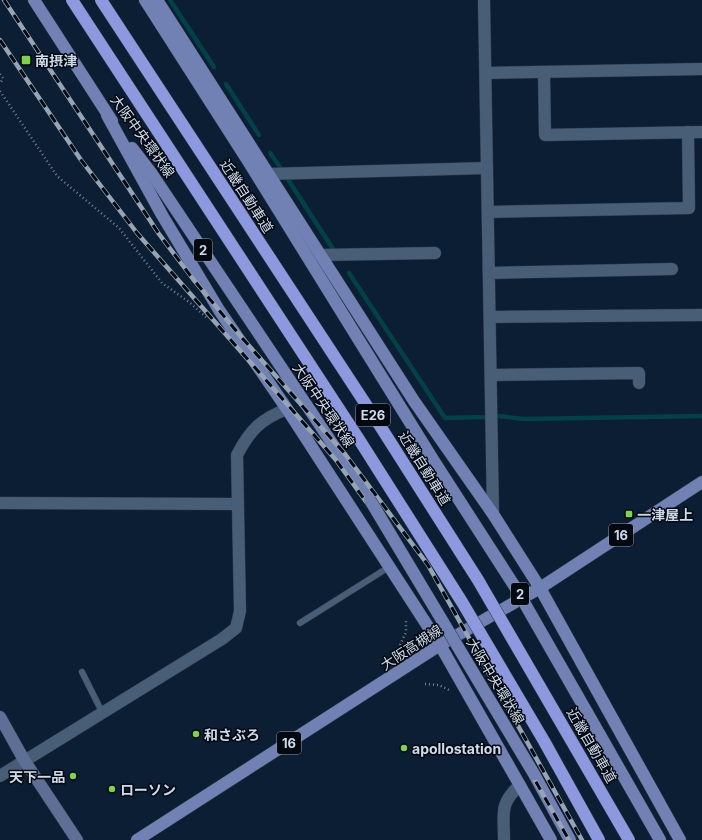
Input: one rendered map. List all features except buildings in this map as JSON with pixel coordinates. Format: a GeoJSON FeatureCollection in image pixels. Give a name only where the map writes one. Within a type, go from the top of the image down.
{"type":"FeatureCollection","features":[{"type":"Feature","properties":{"kind":"highway","name":"E26"},"geometry":{"type":"LineString","coordinates":[[72,0],[355,434],[462,602],[544,741],[599,840]]}},
{"type":"Feature","properties":{"kind":"highway","name":"近畿自動車道"},"geometry":{"type":"LineString","coordinates":[[101,0],[382,428],[478,580],[629,840]]}},
{"type":"Feature","properties":{"kind":"main road","name":"大阪中央環状線"},"geometry":{"type":"LineString","coordinates":[[34,0],[108,115],[152,174],[370,500],[534,774],[570,840]]}},
{"type":"Feature","properties":{"kind":"main road","name":"2"},"geometry":{"type":"LineString","coordinates":[[145,0],[248,161],[432,458],[518,590],[660,840]]}},
{"type":"Feature","properties":{"kind":"main road"},"geometry":{"type":"LineString","coordinates":[[157,0],[414,401],[493,514],[540,588],[680,840]]}},
{"type":"Feature","properties":{"kind":"main road"},"geometry":{"type":"LineString","coordinates":[[108,115],[162,215],[219,310],[288,409],[440,646],[551,840]]}},
{"type":"Feature","properties":{"kind":"main road","name":"大阪高槻線"},"geometry":{"type":"LineString","coordinates":[[137,840],[440,646],[540,588],[702,482]]}},
{"type":"Feature","properties":{"kind":"street"},"geometry":{"type":"LineString","coordinates":[[484,0],[493,514]]}},
{"type":"Feature","properties":{"kind":"street"},"geometry":{"type":"LineString","coordinates":[[486,73],[702,69]]}},
{"type":"Feature","properties":{"kind":"street"},"geometry":{"type":"LineString","coordinates":[[544,72],[545,135],[702,132]]}},
{"type":"Feature","properties":{"kind":"street"},"geometry":{"type":"LineString","coordinates":[[488,212],[689,208],[688,132]]}},
{"type":"Feature","properties":{"kind":"street"},"geometry":{"type":"LineString","coordinates":[[268,174],[487,168]]}},
{"type":"Feature","properties":{"kind":"street"},"geometry":{"type":"LineString","coordinates":[[320,254],[435,253]]}},
{"type":"Feature","properties":{"kind":"street"},"geometry":{"type":"LineString","coordinates":[[489,273],[672,269]]}},
{"type":"Feature","properties":{"kind":"street"},"geometry":{"type":"LineString","coordinates":[[490,317],[702,315]]}},
{"type":"Feature","properties":{"kind":"street"},"geometry":{"type":"LineString","coordinates":[[491,375],[639,373],[639,382]]}},
{"type":"Feature","properties":{"kind":"street"},"geometry":{"type":"LineString","coordinates":[[0,776],[222,639],[236,628],[240,611],[237,455],[246,438],[256,426],[275,414],[288,409]]}},
{"type":"Feature","properties":{"kind":"street"},"geometry":{"type":"LineString","coordinates":[[0,503],[237,504]]}},
{"type":"Feature","properties":{"kind":"street"},"geometry":{"type":"LineString","coordinates":[[0,717],[24,760],[77,840]]}},
{"type":"Feature","properties":{"kind":"street"},"geometry":{"type":"LineString","coordinates":[[504,840],[504,805],[509,795],[520,785]]}},
{"type":"Feature","properties":{"kind":"lane"},"geometry":{"type":"LineString","coordinates":[[300,622],[390,567]]}},
{"type":"Feature","properties":{"kind":"lane"},"geometry":{"type":"LineString","coordinates":[[82,672],[102,712]]}},
{"type":"Feature","properties":{"kind":"path"},"geometry":{"type":"LineString","coordinates":[[0,74],[2,78],[0,84]]}},
{"type":"Feature","properties":{"kind":"path"},"geometry":{"type":"LineString","coordinates":[[0,91],[57,176],[119,228]]}},
{"type":"Feature","properties":{"kind":"waterway"},"geometry":{"type":"LineString","coordinates":[[170,0],[214,67]]}},
{"type":"Feature","properties":{"kind":"waterway"},"geometry":{"type":"LineString","coordinates":[[226,84],[259,135]]}},
{"type":"Feature","properties":{"kind":"waterway"},"geometry":{"type":"LineString","coordinates":[[270,153],[280,167]]}},
{"type":"Feature","properties":{"kind":"waterway"},"geometry":{"type":"LineString","coordinates":[[287,178],[333,249]]}},
{"type":"Feature","properties":{"kind":"waterway"},"geometry":{"type":"LineString","coordinates":[[349,273],[445,418],[484,417]]}},
{"type":"Feature","properties":{"kind":"waterway"},"geometry":{"type":"LineString","coordinates":[[498,416],[524,419],[702,416]]}},
{"type":"Feature","properties":{"kind":"railway"},"geometry":{"type":"LineString","coordinates":[[4,0],[159,234],[193,279],[243,339],[345,454],[428,565],[582,840]]}},
{"type":"Feature","properties":{"kind":"railway"},"geometry":{"type":"LineString","coordinates":[[0,40],[81,160],[137,233],[336,460],[416,571],[569,840]]}},
{"type":"Feature","properties":{"kind":"place","name":"南摂津"},"geometry":{"type":"Point","coordinates":[26,60]}},
{"type":"Feature","properties":{"kind":"place","name":"一津屋上"},"geometry":{"type":"Point","coordinates":[629,514]}},
{"type":"Feature","properties":{"kind":"place","name":"和さぶろ"},"geometry":{"type":"Point","coordinates":[196,734]}},
{"type":"Feature","properties":{"kind":"place","name":"apollostation"},"geometry":{"type":"Point","coordinates":[404,748]}},
{"type":"Feature","properties":{"kind":"place","name":"天下一品"},"geometry":{"type":"Point","coordinates":[73,776]}},
{"type":"Feature","properties":{"kind":"place","name":"ローソン"},"geometry":{"type":"Point","coordinates":[112,789]}}]}
